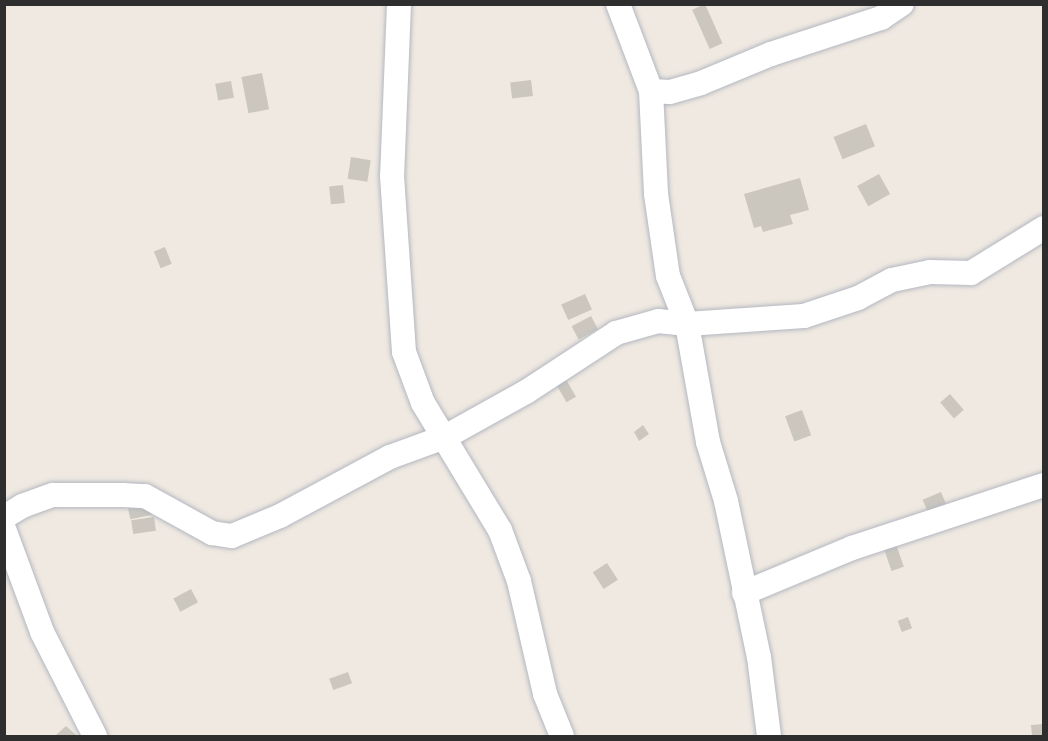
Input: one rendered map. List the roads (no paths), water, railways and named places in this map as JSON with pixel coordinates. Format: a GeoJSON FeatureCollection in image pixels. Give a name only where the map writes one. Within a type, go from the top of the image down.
{"type":"FeatureCollection","features":[{"type":"Feature","properties":{"kind":"street"},"geometry":{"type":"LineString","coordinates":[[399,4],[392,176],[404,352],[423,404],[500,530],[519,581],[545,694],[562,736]]}},
{"type":"Feature","properties":{"kind":"street"},"geometry":{"type":"LineString","coordinates":[[618,4],[651,91],[656,194],[668,276],[687,324],[708,442],[726,501],[759,657],[769,736]]}},
{"type":"Feature","properties":{"kind":"street"},"geometry":{"type":"LineString","coordinates":[[651,91],[670,92],[701,83],[771,54],[881,18],[902,4]]}},
{"type":"Feature","properties":{"kind":"street"},"geometry":{"type":"LineString","coordinates":[[4,517],[22,506],[53,495],[145,496],[212,533],[232,536],[280,516],[390,457],[445,437],[526,392],[616,333],[658,321],[687,324],[804,316],[908,277],[930,272],[971,273],[1044,228]]}},
{"type":"Feature","properties":{"kind":"street"},"geometry":{"type":"LineString","coordinates":[[744,593],[852,548],[1044,485]]}},
{"type":"Feature","properties":{"kind":"street"},"geometry":{"type":"LineString","coordinates":[[4,529],[42,633],[94,736]]}}]}
